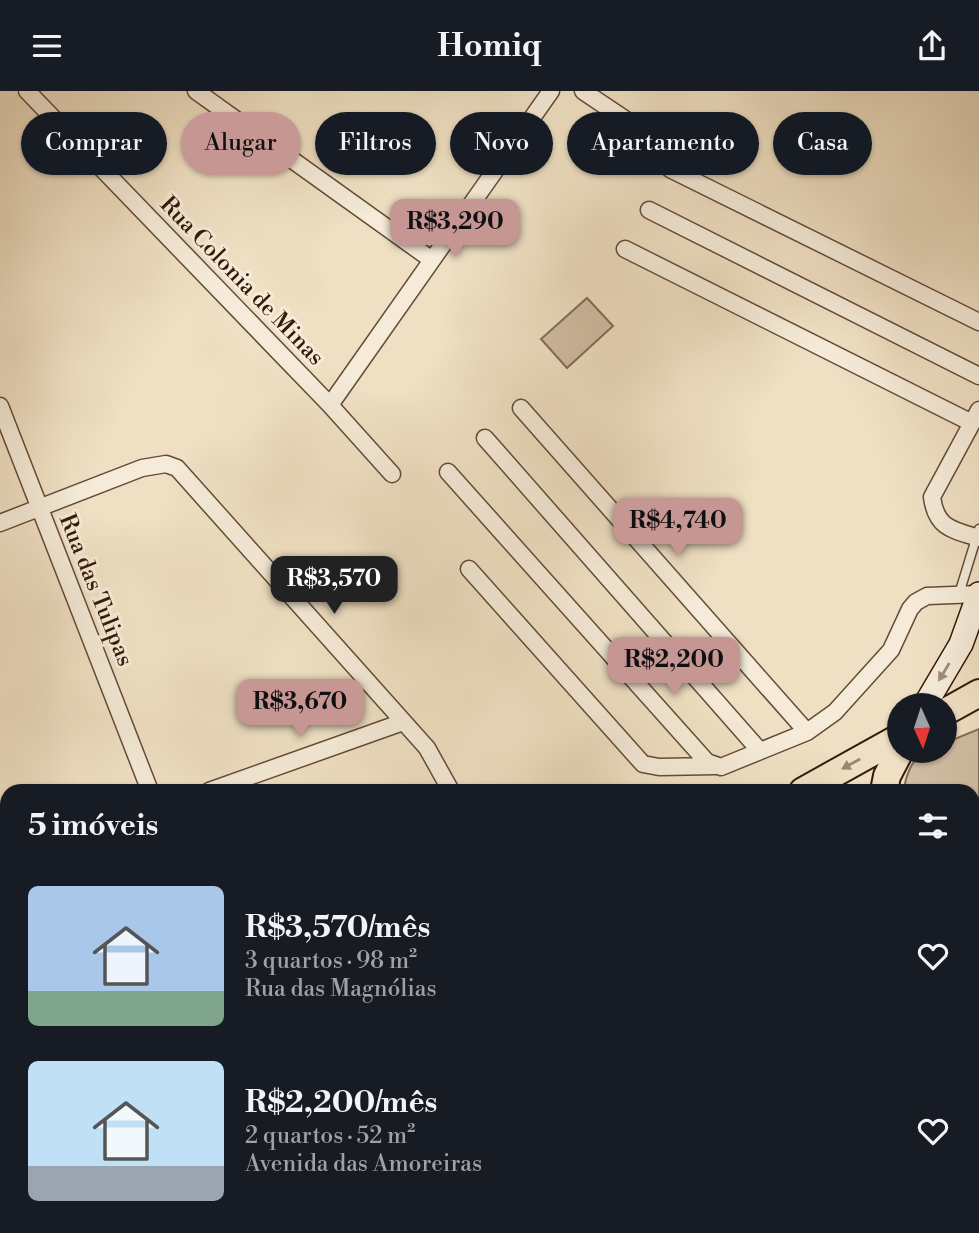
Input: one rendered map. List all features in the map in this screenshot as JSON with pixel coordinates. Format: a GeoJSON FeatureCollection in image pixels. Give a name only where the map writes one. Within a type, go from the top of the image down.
{"type":"FeatureCollection","features":[{"type":"Feature","properties":{"kind":"main road"},"geometry":{"type":"LineString","coordinates":[[932,693],[961,644],[972,594]]}},
{"type":"Feature","properties":{"kind":"main road"},"geometry":{"type":"LineString","coordinates":[[957,705],[979,693]]}},
{"type":"Feature","properties":{"kind":"main road"},"geometry":{"type":"LineString","coordinates":[[816,784],[887,744]]}},
{"type":"Feature","properties":{"kind":"main road"},"geometry":{"type":"LineString","coordinates":[[885,784],[894,763]]}},
{"type":"Feature","properties":{"kind":"street","name":"Rua Colonia de Minas"},"geometry":{"type":"LineString","coordinates":[[27,91],[330,405],[392,474]]}},
{"type":"Feature","properties":{"kind":"street"},"geometry":{"type":"LineString","coordinates":[[196,91],[432,260]]}},
{"type":"Feature","properties":{"kind":"street"},"geometry":{"type":"LineString","coordinates":[[330,405],[551,91]]}},
{"type":"Feature","properties":{"kind":"street"},"geometry":{"type":"LineString","coordinates":[[583,91],[614,112]]}},
{"type":"Feature","properties":{"kind":"street"},"geometry":{"type":"LineString","coordinates":[[682,175],[979,322]]}},
{"type":"Feature","properties":{"kind":"street"},"geometry":{"type":"LineString","coordinates":[[649,210],[979,376]]}},
{"type":"Feature","properties":{"kind":"street"},"geometry":{"type":"LineString","coordinates":[[625,249],[975,416],[932,497],[937,519],[949,527],[978,535]]}},
{"type":"Feature","properties":{"kind":"street","name":"Rua das Tulipas"},"geometry":{"type":"LineString","coordinates":[[0,406],[147,784]]}},
{"type":"Feature","properties":{"kind":"street"},"geometry":{"type":"LineString","coordinates":[[521,408],[807,732]]}},
{"type":"Feature","properties":{"kind":"street"},"geometry":{"type":"LineString","coordinates":[[485,438],[760,751]]}},
{"type":"Feature","properties":{"kind":"street"},"geometry":{"type":"LineString","coordinates":[[0,523],[142,468],[166,464],[177,468],[427,748],[447,784]]}},
{"type":"Feature","properties":{"kind":"street"},"geometry":{"type":"LineString","coordinates":[[448,472],[707,762],[715,766]]}},
{"type":"Feature","properties":{"kind":"street"},"geometry":{"type":"LineString","coordinates":[[469,569],[643,764],[659,767],[726,767],[807,732],[835,712],[891,650],[910,608],[916,602],[926,596],[972,594]]}},
{"type":"Feature","properties":{"kind":"street"},"geometry":{"type":"LineString","coordinates":[[229,784],[403,722]]}},
{"type":"Feature","properties":{"kind":"lane"},"geometry":{"type":"LineString","coordinates":[[972,594],[978,535]]}},
{"type":"Feature","properties":{"kind":"shaded area"},"geometry":{"type":"Polygon","coordinates":[[[587,298],[613,326],[567,368],[541,339],[587,298]]]}},
{"type":"Feature","properties":{"kind":"shaded area"},"geometry":{"type":"Polygon","coordinates":[[[979,729],[979,784],[905,784],[914,763],[957,763],[957,738],[979,729]]]}}]}
